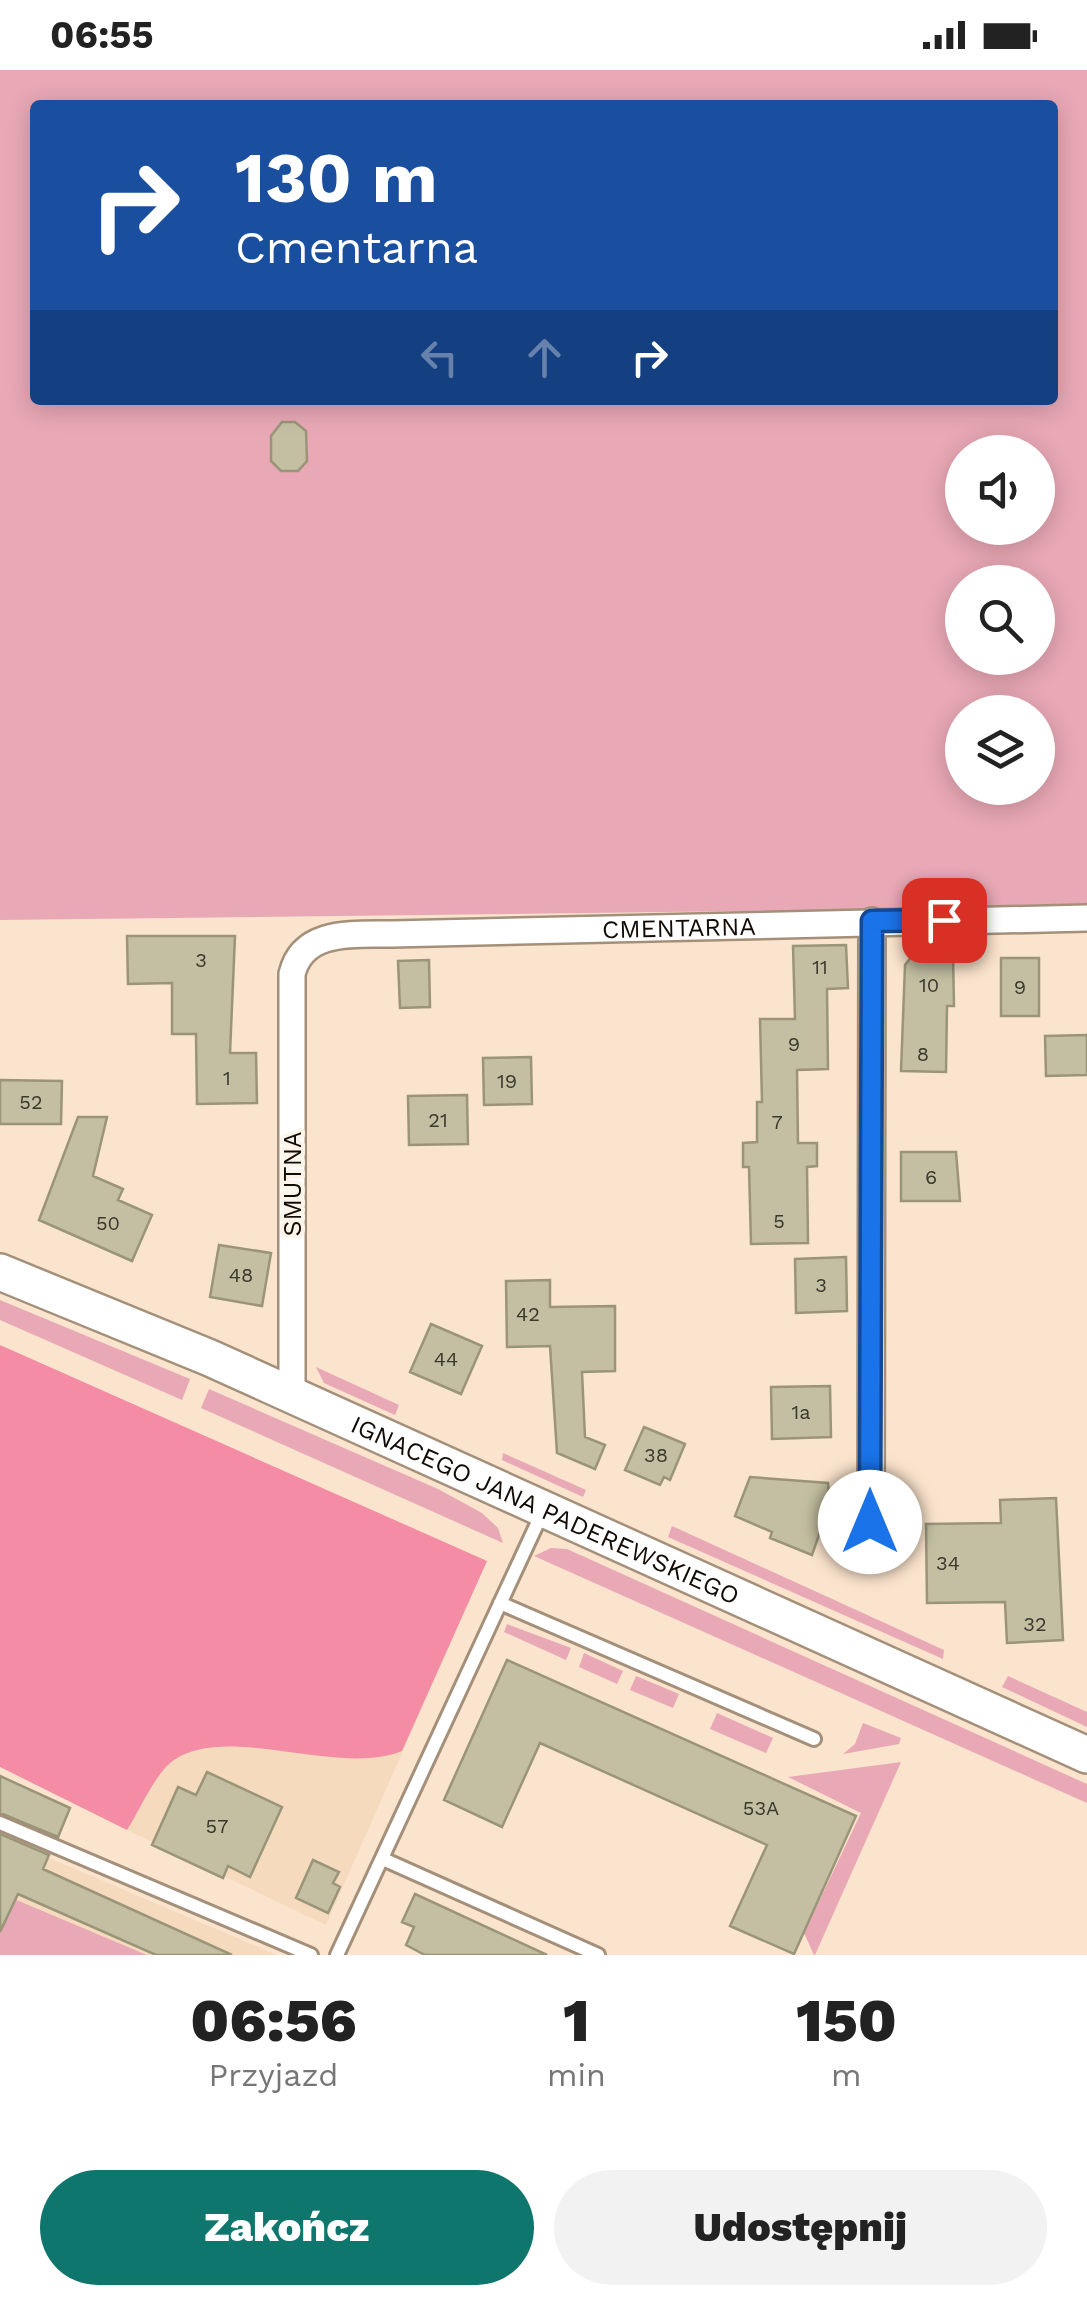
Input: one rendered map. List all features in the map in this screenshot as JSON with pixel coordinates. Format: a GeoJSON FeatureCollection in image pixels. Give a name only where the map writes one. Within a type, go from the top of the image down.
{"type":"FeatureCollection","features":[{"type":"Feature","properties":{"kind":"main road","name":"IGNACEGO JANA PADEREWSKIEGO"},"geometry":{"type":"LineString","coordinates":[[0,1272],[292,1394],[543,1512],[1087,1755]]}},
{"type":"Feature","properties":{"kind":"street","name":"CMENTARNA"},"geometry":{"type":"LineString","coordinates":[[292,974],[304,950],[337,936],[1087,918]]}},
{"type":"Feature","properties":{"kind":"street"},"geometry":{"type":"LineString","coordinates":[[870,1522],[872,921]]}},
{"type":"Feature","properties":{"kind":"street","name":"SMUTNA"},"geometry":{"type":"LineString","coordinates":[[292,974],[292,1394]]}},
{"type":"Feature","properties":{"kind":"lane"},"geometry":{"type":"LineString","coordinates":[[338,1955],[543,1512]]}},
{"type":"Feature","properties":{"kind":"lane"},"geometry":{"type":"LineString","coordinates":[[500,1603],[814,1739]]}},
{"type":"Feature","properties":{"kind":"lane"},"geometry":{"type":"LineString","coordinates":[[0,1823],[311,1955]]}},
{"type":"Feature","properties":{"kind":"lane"},"geometry":{"type":"LineString","coordinates":[[383,1859],[598,1955]]}},
{"type":"Feature","properties":{"kind":"shaded area"},"geometry":{"type":"Polygon","coordinates":[[[0,70],[1087,70],[1087,907],[0,920],[0,70]]]}},
{"type":"Feature","properties":{"kind":"shaded area"},"geometry":{"type":"Polygon","coordinates":[[[0,1300],[190,1379],[182,1400],[0,1320],[0,1300]]]}},
{"type":"Feature","properties":{"kind":"shaded area"},"geometry":{"type":"Polygon","coordinates":[[[0,1345],[487,1561],[402,1751],[347,1758],[253,1748],[197,1750],[167,1766],[127,1830],[0,1767],[0,1345]]]}},
{"type":"Feature","properties":{"kind":"shaded area"},"geometry":{"type":"Polygon","coordinates":[[[316,1367],[399,1405],[395,1415],[324,1383],[316,1367]]]}},
{"type":"Feature","properties":{"kind":"shaded area"},"geometry":{"type":"Polygon","coordinates":[[[209,1389],[438,1489],[482,1513],[498,1528],[503,1543],[201,1408],[209,1389]]]}},
{"type":"Feature","properties":{"kind":"shaded area"},"geometry":{"type":"Polygon","coordinates":[[[503,1453],[586,1490],[583,1497],[502,1460],[503,1453]]]}},
{"type":"Feature","properties":{"kind":"shaded area"},"geometry":{"type":"Polygon","coordinates":[[[285,1472],[487,1561],[326,1925],[127,1830],[285,1472]]]}},
{"type":"Feature","properties":{"kind":"shaded area"},"geometry":{"type":"Polygon","coordinates":[[[672,1526],[944,1650],[943,1659],[668,1537],[672,1526]]]}},
{"type":"Feature","properties":{"kind":"shaded area"},"geometry":{"type":"Polygon","coordinates":[[[551,1548],[567,1549],[1087,1784],[1087,1803],[534,1556],[551,1548]]]}},
{"type":"Feature","properties":{"kind":"shaded area"},"geometry":{"type":"Polygon","coordinates":[[[507,1624],[571,1648],[566,1660],[504,1632],[507,1624]]]}},
{"type":"Feature","properties":{"kind":"shaded area"},"geometry":{"type":"Polygon","coordinates":[[[584,1653],[623,1671],[617,1684],[579,1667],[584,1653]]]}},
{"type":"Feature","properties":{"kind":"shaded area"},"geometry":{"type":"Polygon","coordinates":[[[636,1676],[679,1694],[673,1708],[630,1690],[636,1676]]]}},
{"type":"Feature","properties":{"kind":"shaded area"},"geometry":{"type":"Polygon","coordinates":[[[1008,1676],[1087,1712],[1087,1727],[1002,1687],[1008,1676]]]}},
{"type":"Feature","properties":{"kind":"shaded area"},"geometry":{"type":"Polygon","coordinates":[[[717,1713],[773,1738],[766,1753],[710,1729],[717,1713]]]}},
{"type":"Feature","properties":{"kind":"shaded area"},"geometry":{"type":"Polygon","coordinates":[[[863,1723],[901,1738],[899,1744],[843,1754],[855,1744],[863,1723]]]}},
{"type":"Feature","properties":{"kind":"shaded area"},"geometry":{"type":"Polygon","coordinates":[[[901,1762],[814,1955],[804,1933],[861,1813],[788,1777],[901,1762]]]}},
{"type":"Feature","properties":{"kind":"shaded area"},"geometry":{"type":"Polygon","coordinates":[[[0,1837],[277,1955],[147,1955],[0,1893],[0,1837]]]}},
{"type":"Feature","properties":{"kind":"shaded area"},"geometry":{"type":"Polygon","coordinates":[[[0,1893],[147,1955],[0,1955],[0,1893]]]}},
{"type":"Feature","properties":{"kind":"building"},"geometry":{"type":"Polygon","coordinates":[[[282,422],[295,422],[306,431],[307,461],[298,471],[281,471],[271,461],[271,436],[282,422]]]}},
{"type":"Feature","properties":{"kind":"building"},"geometry":{"type":"Polygon","coordinates":[[[127,936],[235,936],[230,1053],[256,1053],[257,1103],[197,1104],[196,1034],[172,1034],[172,983],[128,984],[127,936]]]}},
{"type":"Feature","properties":{"kind":"building"},"geometry":{"type":"Polygon","coordinates":[[[846,945],[848,988],[827,989],[828,1069],[797,1070],[798,1143],[817,1143],[817,1166],[807,1167],[808,1243],[751,1244],[749,1167],[743,1167],[743,1143],[757,1142],[757,1102],[762,1102],[760,1019],[795,1019],[793,946],[846,945]]]}},
{"type":"Feature","properties":{"kind":"building"},"geometry":{"type":"Polygon","coordinates":[[[953,955],[954,1006],[947,1006],[946,1072],[901,1071],[905,965],[912,956],[953,955]]]}},
{"type":"Feature","properties":{"kind":"building"},"geometry":{"type":"Polygon","coordinates":[[[1001,958],[1039,958],[1039,1016],[1001,1016],[1001,958]]]}},
{"type":"Feature","properties":{"kind":"building"},"geometry":{"type":"Polygon","coordinates":[[[429,960],[430,1007],[400,1008],[398,961],[429,960]]]}},
{"type":"Feature","properties":{"kind":"building"},"geometry":{"type":"Polygon","coordinates":[[[1087,1035],[1087,1075],[1046,1076],[1045,1036],[1087,1035]]]}},
{"type":"Feature","properties":{"kind":"building"},"geometry":{"type":"Polygon","coordinates":[[[531,1057],[532,1104],[484,1105],[483,1058],[531,1057]]]}},
{"type":"Feature","properties":{"kind":"building"},"geometry":{"type":"Polygon","coordinates":[[[0,1080],[62,1081],[61,1124],[0,1124],[0,1080]]]}},
{"type":"Feature","properties":{"kind":"building"},"geometry":{"type":"Polygon","coordinates":[[[467,1095],[468,1144],[409,1145],[408,1096],[467,1095]]]}},
{"type":"Feature","properties":{"kind":"building"},"geometry":{"type":"Polygon","coordinates":[[[78,1117],[107,1117],[93,1176],[123,1189],[118,1200],[152,1215],[132,1261],[39,1220],[78,1117]]]}},
{"type":"Feature","properties":{"kind":"building"},"geometry":{"type":"Polygon","coordinates":[[[901,1152],[956,1152],[960,1201],[901,1201],[901,1152]]]}},
{"type":"Feature","properties":{"kind":"building"},"geometry":{"type":"Polygon","coordinates":[[[219,1245],[271,1253],[262,1306],[210,1297],[219,1245]]]}},
{"type":"Feature","properties":{"kind":"building"},"geometry":{"type":"Polygon","coordinates":[[[846,1257],[847,1311],[796,1313],[795,1259],[846,1257]]]}},
{"type":"Feature","properties":{"kind":"building"},"geometry":{"type":"Polygon","coordinates":[[[550,1280],[550,1307],[615,1306],[615,1371],[582,1372],[585,1437],[605,1445],[595,1469],[557,1453],[550,1346],[507,1347],[506,1281],[550,1280]]]}},
{"type":"Feature","properties":{"kind":"building"},"geometry":{"type":"Polygon","coordinates":[[[431,1324],[482,1346],[461,1394],[410,1372],[431,1324]]]}},
{"type":"Feature","properties":{"kind":"building"},"geometry":{"type":"Polygon","coordinates":[[[830,1386],[831,1437],[772,1439],[771,1387],[830,1386]]]}},
{"type":"Feature","properties":{"kind":"building"},"geometry":{"type":"Polygon","coordinates":[[[644,1427],[685,1444],[670,1480],[664,1477],[660,1485],[625,1470],[644,1427]]]}},
{"type":"Feature","properties":{"kind":"building"},"geometry":{"type":"Polygon","coordinates":[[[750,1477],[828,1483],[832,1529],[822,1526],[812,1555],[770,1538],[772,1532],[735,1516],[750,1477]]]}},
{"type":"Feature","properties":{"kind":"building"},"geometry":{"type":"Polygon","coordinates":[[[1056,1498],[1063,1640],[1007,1643],[1005,1602],[927,1603],[926,1524],[1001,1523],[1000,1500],[1056,1498]]]}},
{"type":"Feature","properties":{"kind":"building"},"geometry":{"type":"Polygon","coordinates":[[[507,1660],[856,1816],[794,1954],[730,1926],[767,1845],[540,1743],[502,1827],[444,1800],[507,1660]]]}},
{"type":"Feature","properties":{"kind":"building"},"geometry":{"type":"Polygon","coordinates":[[[207,1772],[282,1807],[250,1877],[228,1866],[223,1878],[152,1845],[178,1787],[196,1795],[207,1772]]]}},
{"type":"Feature","properties":{"kind":"building"},"geometry":{"type":"Polygon","coordinates":[[[0,1776],[70,1808],[58,1837],[0,1813],[0,1776]]]}},
{"type":"Feature","properties":{"kind":"building"},"geometry":{"type":"Polygon","coordinates":[[[0,1834],[49,1855],[43,1869],[232,1955],[156,1955],[18,1894],[0,1932],[0,1834]]]}},
{"type":"Feature","properties":{"kind":"building"},"geometry":{"type":"Polygon","coordinates":[[[313,1860],[339,1872],[333,1883],[340,1887],[328,1913],[296,1898],[313,1860]]]}},
{"type":"Feature","properties":{"kind":"building"},"geometry":{"type":"Polygon","coordinates":[[[415,1894],[547,1955],[425,1955],[406,1945],[414,1927],[402,1922],[415,1894]]]}},
{"type":"Feature","properties":{"kind":"route"},"geometry":{"type":"LineString","coordinates":[[870,1522],[872,921],[944,920]]}}]}
